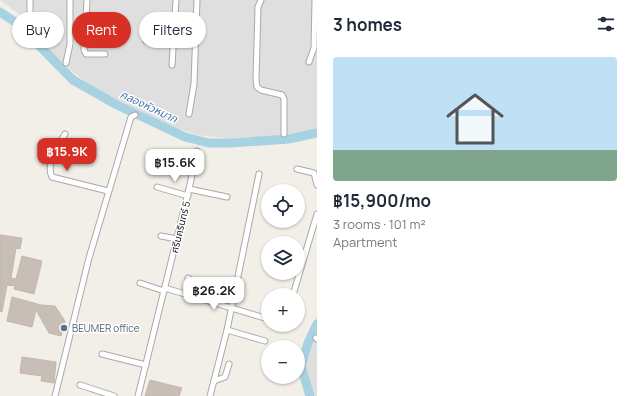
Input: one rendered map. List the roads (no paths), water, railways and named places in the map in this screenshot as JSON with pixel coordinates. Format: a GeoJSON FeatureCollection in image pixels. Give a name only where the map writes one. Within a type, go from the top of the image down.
{"type":"FeatureCollection","features":[{"type":"Feature","properties":{"kind":"street"},"geometry":{"type":"LineString","coordinates":[[30,0],[30,12]]}},
{"type":"Feature","properties":{"kind":"street"},"geometry":{"type":"LineString","coordinates":[[66,63],[70,44],[70,0]]}},
{"type":"Feature","properties":{"kind":"street"},"geometry":{"type":"LineString","coordinates":[[87,0],[84,50],[88,55],[105,54]]}},
{"type":"Feature","properties":{"kind":"street"},"geometry":{"type":"LineString","coordinates":[[176,0],[176,12]]}},
{"type":"Feature","properties":{"kind":"street"},"geometry":{"type":"LineString","coordinates":[[189,114],[194,84],[197,0]]}},
{"type":"Feature","properties":{"kind":"street"},"geometry":{"type":"LineString","coordinates":[[261,0],[258,7],[257,87],[261,90],[282,95],[284,99],[284,134]]}},
{"type":"Feature","properties":{"kind":"street"},"geometry":{"type":"LineString","coordinates":[[309,62],[314,48],[315,0]]}},
{"type":"Feature","properties":{"kind":"street"},"geometry":{"type":"LineString","coordinates":[[172,65],[174,48]]}},
{"type":"Feature","properties":{"kind":"street"},"geometry":{"type":"LineString","coordinates":[[55,396],[89,258],[108,190],[131,118],[135,115]]}},
{"type":"Feature","properties":{"kind":"street"},"geometry":{"type":"LineString","coordinates":[[66,134],[54,154],[50,170],[52,177],[108,190]]}},
{"type":"Feature","properties":{"kind":"street","name":"ศรีนครินทร์ 5"},"geometry":{"type":"LineString","coordinates":[[138,396],[188,196],[197,151]]}},
{"type":"Feature","properties":{"kind":"street"},"geometry":{"type":"LineString","coordinates":[[297,169],[314,173],[317,184]]}},
{"type":"Feature","properties":{"kind":"street"},"geometry":{"type":"LineString","coordinates":[[210,396],[232,308],[259,174]]}},
{"type":"Feature","properties":{"kind":"street"},"geometry":{"type":"LineString","coordinates":[[157,187],[188,196]]}},
{"type":"Feature","properties":{"kind":"street"},"geometry":{"type":"LineString","coordinates":[[189,189],[227,197]]}},
{"type":"Feature","properties":{"kind":"street"},"geometry":{"type":"LineString","coordinates":[[295,288],[317,214]]}},
{"type":"Feature","properties":{"kind":"street"},"geometry":{"type":"LineString","coordinates":[[161,236],[177,239]]}},
{"type":"Feature","properties":{"kind":"street"},"geometry":{"type":"LineString","coordinates":[[188,278],[198,284],[198,297]]}},
{"type":"Feature","properties":{"kind":"street"},"geometry":{"type":"LineString","coordinates":[[140,284],[198,297],[261,317]]}},
{"type":"Feature","properties":{"kind":"street"},"geometry":{"type":"LineString","coordinates":[[227,330],[265,340]]}},
{"type":"Feature","properties":{"kind":"street"},"geometry":{"type":"LineString","coordinates":[[102,354],[146,365]]}},
{"type":"Feature","properties":{"kind":"street"},"geometry":{"type":"LineString","coordinates":[[214,381],[223,378],[229,364]]}},
{"type":"Feature","properties":{"kind":"street"},"geometry":{"type":"LineString","coordinates":[[80,385],[114,396]]}},
{"type":"Feature","properties":{"kind":"waterway","name":"คลองหัวหมาก"},"geometry":{"type":"LineString","coordinates":[[0,12],[18,24],[73,80],[117,105],[185,137],[209,143],[230,143],[289,139],[317,133]]}},
{"type":"Feature","properties":{"kind":"waterway"},"geometry":{"type":"LineString","coordinates":[[310,396],[301,366],[308,343],[317,324]]}},
{"type":"Feature","properties":{"kind":"place","name":"BEUMER office"},"geometry":{"type":"Point","coordinates":[64,328]}}]}
